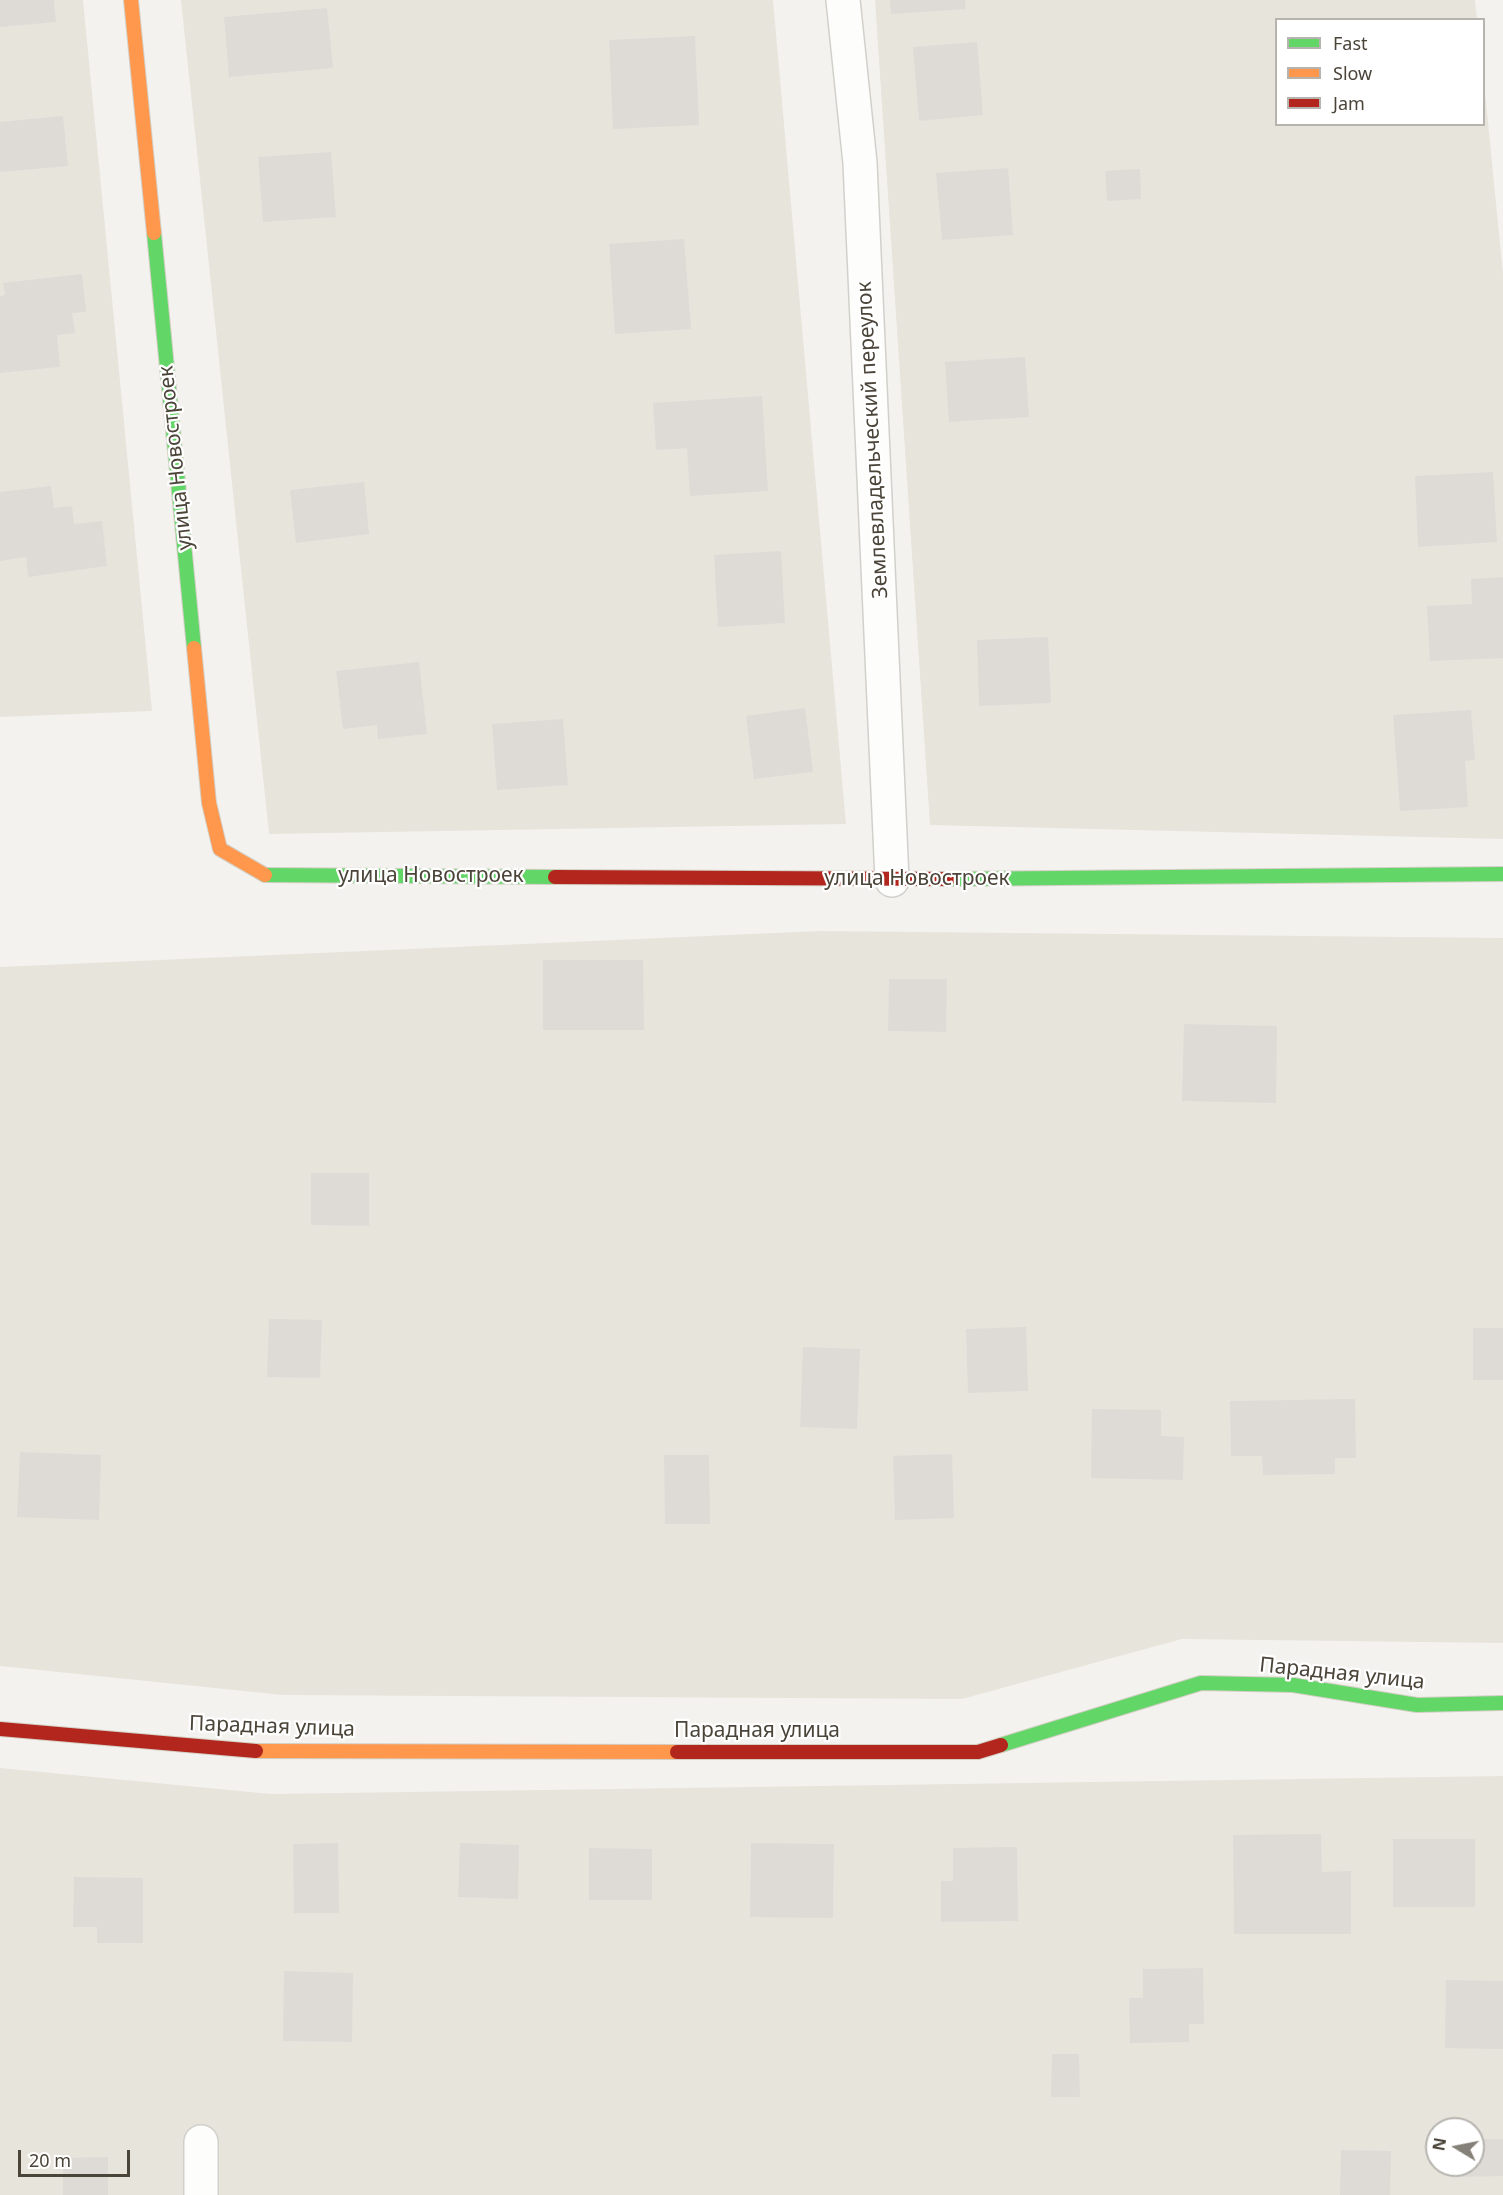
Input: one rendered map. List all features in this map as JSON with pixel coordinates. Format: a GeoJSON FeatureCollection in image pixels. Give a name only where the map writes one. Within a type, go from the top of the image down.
{"type":"FeatureCollection","features":[{"type":"Feature","properties":{"kind":"street","name":"улица Новостроек"},"geometry":{"type":"LineString","coordinates":[[131,0],[209,803],[220,849],[264,875],[892,880],[1503,874]]}},
{"type":"Feature","properties":{"kind":"street","name":"Землевладельческий переулок"},"geometry":{"type":"LineString","coordinates":[[843,0],[860,163],[892,880]]}},
{"type":"Feature","properties":{"kind":"street","name":"Парадная улица"},"geometry":{"type":"LineString","coordinates":[[0,1729],[240,1751],[978,1752],[1201,1683],[1293,1685],[1417,1705],[1503,1703]]}},
{"type":"Feature","properties":{"kind":"street"},"geometry":{"type":"LineString","coordinates":[[201,2142],[201,2195]]}},
{"type":"Feature","properties":{"kind":"shaded area"},"geometry":{"type":"Polygon","coordinates":[[[0,0],[83,0],[152,711],[0,717],[0,0]]]}},
{"type":"Feature","properties":{"kind":"shaded area"},"geometry":{"type":"Polygon","coordinates":[[[181,0],[773,0],[846,824],[269,834],[181,0]]]}},
{"type":"Feature","properties":{"kind":"shaded area"},"geometry":{"type":"Polygon","coordinates":[[[875,0],[1475,0],[1477,18],[1275,18],[1275,126],[1485,126],[1485,92],[1503,274],[1503,839],[930,825],[875,0]]]}},
{"type":"Feature","properties":{"kind":"shaded area"},"geometry":{"type":"Polygon","coordinates":[[[820,931],[1503,938],[1503,1643],[1182,1639],[962,1699],[283,1695],[0,1666],[0,967],[820,931]]]}},
{"type":"Feature","properties":{"kind":"shaded area"},"geometry":{"type":"Polygon","coordinates":[[[0,1768],[271,1794],[1503,1776],[1503,2195],[0,2195],[0,1768]]]}},
{"type":"Feature","properties":{"kind":"building"},"geometry":{"type":"Polygon","coordinates":[[[0,0],[54,0],[56,22],[0,27],[0,0]]]}},
{"type":"Feature","properties":{"kind":"building"},"geometry":{"type":"Polygon","coordinates":[[[890,0],[965,0],[966,9],[891,14],[890,0]]]}},
{"type":"Feature","properties":{"kind":"building"},"geometry":{"type":"Polygon","coordinates":[[[327,8],[333,68],[229,77],[224,17],[327,8]]]}},
{"type":"Feature","properties":{"kind":"building"},"geometry":{"type":"Polygon","coordinates":[[[695,36],[699,125],[613,129],[609,40],[695,36]]]}},
{"type":"Feature","properties":{"kind":"building"},"geometry":{"type":"Polygon","coordinates":[[[977,42],[983,115],[919,121],[913,47],[977,42]]]}},
{"type":"Feature","properties":{"kind":"building"},"geometry":{"type":"Polygon","coordinates":[[[63,116],[68,166],[0,172],[0,122],[63,116]]]}},
{"type":"Feature","properties":{"kind":"building"},"geometry":{"type":"Polygon","coordinates":[[[331,152],[336,217],[263,222],[258,157],[331,152]]]}},
{"type":"Feature","properties":{"kind":"building"},"geometry":{"type":"Polygon","coordinates":[[[1008,168],[1013,235],[942,240],[936,173],[1008,168]]]}},
{"type":"Feature","properties":{"kind":"building"},"geometry":{"type":"Polygon","coordinates":[[[1140,169],[1141,199],[1107,201],[1105,171],[1140,169]]]}},
{"type":"Feature","properties":{"kind":"building"},"geometry":{"type":"Polygon","coordinates":[[[684,239],[691,329],[615,334],[609,244],[684,239]]]}},
{"type":"Feature","properties":{"kind":"building"},"geometry":{"type":"Polygon","coordinates":[[[82,274],[86,312],[72,313],[75,333],[57,335],[60,367],[0,373],[0,296],[5,295],[3,283],[82,274]]]}},
{"type":"Feature","properties":{"kind":"building"},"geometry":{"type":"Polygon","coordinates":[[[1025,357],[1029,417],[949,422],[945,362],[1025,357]]]}},
{"type":"Feature","properties":{"kind":"building"},"geometry":{"type":"Polygon","coordinates":[[[762,396],[768,491],[690,496],[687,448],[656,450],[653,403],[762,396]]]}},
{"type":"Feature","properties":{"kind":"building"},"geometry":{"type":"Polygon","coordinates":[[[1493,472],[1497,542],[1418,547],[1415,476],[1493,472]]]}},
{"type":"Feature","properties":{"kind":"building"},"geometry":{"type":"Polygon","coordinates":[[[364,482],[369,534],[296,543],[290,490],[364,482]]]}},
{"type":"Feature","properties":{"kind":"building"},"geometry":{"type":"Polygon","coordinates":[[[51,486],[54,508],[72,506],[74,524],[102,521],[107,566],[28,577],[26,557],[0,561],[0,492],[51,486]]]}},
{"type":"Feature","properties":{"kind":"building"},"geometry":{"type":"Polygon","coordinates":[[[781,551],[785,623],[718,627],[714,555],[781,551]]]}},
{"type":"Feature","properties":{"kind":"building"},"geometry":{"type":"Polygon","coordinates":[[[1503,577],[1503,658],[1430,661],[1427,606],[1472,604],[1471,579],[1503,577]]]}},
{"type":"Feature","properties":{"kind":"building"},"geometry":{"type":"Polygon","coordinates":[[[1048,637],[1051,703],[979,706],[977,640],[1048,637]]]}},
{"type":"Feature","properties":{"kind":"building"},"geometry":{"type":"Polygon","coordinates":[[[419,662],[427,734],[378,739],[377,725],[343,729],[336,671],[419,662]]]}},
{"type":"Feature","properties":{"kind":"building"},"geometry":{"type":"Polygon","coordinates":[[[805,708],[813,772],[754,779],[746,716],[805,708]]]}},
{"type":"Feature","properties":{"kind":"building"},"geometry":{"type":"Polygon","coordinates":[[[1471,710],[1475,760],[1465,761],[1468,807],[1400,811],[1393,715],[1471,710]]]}},
{"type":"Feature","properties":{"kind":"building"},"geometry":{"type":"Polygon","coordinates":[[[563,719],[568,785],[497,790],[492,724],[563,719]]]}},
{"type":"Feature","properties":{"kind":"building"},"geometry":{"type":"Polygon","coordinates":[[[543,960],[643,960],[644,1030],[543,1030],[543,960]]]}},
{"type":"Feature","properties":{"kind":"building"},"geometry":{"type":"Polygon","coordinates":[[[889,979],[947,979],[946,1032],[888,1031],[889,979]]]}},
{"type":"Feature","properties":{"kind":"building"},"geometry":{"type":"Polygon","coordinates":[[[1184,1024],[1277,1026],[1276,1103],[1182,1101],[1184,1024]]]}},
{"type":"Feature","properties":{"kind":"building"},"geometry":{"type":"Polygon","coordinates":[[[311,1173],[369,1173],[369,1226],[311,1225],[311,1173]]]}},
{"type":"Feature","properties":{"kind":"building"},"geometry":{"type":"Polygon","coordinates":[[[269,1319],[322,1320],[320,1378],[267,1377],[269,1319]]]}},
{"type":"Feature","properties":{"kind":"building"},"geometry":{"type":"Polygon","coordinates":[[[1026,1327],[1028,1391],[968,1393],[966,1329],[1026,1327]]]}},
{"type":"Feature","properties":{"kind":"building"},"geometry":{"type":"Polygon","coordinates":[[[1473,1328],[1503,1328],[1503,1380],[1473,1380],[1473,1328]]]}},
{"type":"Feature","properties":{"kind":"building"},"geometry":{"type":"Polygon","coordinates":[[[803,1347],[860,1349],[857,1429],[800,1427],[803,1347]]]}},
{"type":"Feature","properties":{"kind":"building"},"geometry":{"type":"Polygon","coordinates":[[[1355,1399],[1356,1458],[1335,1458],[1335,1474],[1263,1475],[1262,1456],[1231,1456],[1230,1401],[1355,1399]]]}},
{"type":"Feature","properties":{"kind":"building"},"geometry":{"type":"Polygon","coordinates":[[[1092,1409],[1161,1410],[1161,1436],[1184,1437],[1183,1480],[1091,1478],[1092,1409]]]}},
{"type":"Feature","properties":{"kind":"building"},"geometry":{"type":"Polygon","coordinates":[[[20,1452],[101,1455],[99,1520],[17,1517],[20,1452]]]}},
{"type":"Feature","properties":{"kind":"building"},"geometry":{"type":"Polygon","coordinates":[[[952,1454],[954,1518],[895,1520],[893,1456],[952,1454]]]}},
{"type":"Feature","properties":{"kind":"building"},"geometry":{"type":"Polygon","coordinates":[[[664,1455],[709,1455],[710,1524],[665,1524],[664,1455]]]}},
{"type":"Feature","properties":{"kind":"building"},"geometry":{"type":"Polygon","coordinates":[[[1321,1834],[1322,1872],[1351,1871],[1351,1934],[1234,1934],[1233,1835],[1321,1834]]]}},
{"type":"Feature","properties":{"kind":"building"},"geometry":{"type":"Polygon","coordinates":[[[1393,1839],[1475,1839],[1475,1907],[1393,1907],[1393,1839]]]}},
{"type":"Feature","properties":{"kind":"building"},"geometry":{"type":"Polygon","coordinates":[[[338,1843],[339,1913],[294,1913],[293,1844],[338,1843]]]}},
{"type":"Feature","properties":{"kind":"building"},"geometry":{"type":"Polygon","coordinates":[[[460,1843],[519,1845],[518,1899],[458,1897],[460,1843]]]}},
{"type":"Feature","properties":{"kind":"building"},"geometry":{"type":"Polygon","coordinates":[[[751,1843],[834,1844],[833,1918],[750,1917],[751,1843]]]}},
{"type":"Feature","properties":{"kind":"building"},"geometry":{"type":"Polygon","coordinates":[[[1017,1847],[1018,1921],[941,1922],[941,1881],[953,1881],[953,1848],[1017,1847]]]}},
{"type":"Feature","properties":{"kind":"building"},"geometry":{"type":"Polygon","coordinates":[[[589,1848],[652,1849],[652,1900],[589,1900],[589,1848]]]}},
{"type":"Feature","properties":{"kind":"building"},"geometry":{"type":"Polygon","coordinates":[[[74,1877],[143,1878],[143,1943],[97,1943],[97,1927],[73,1927],[74,1877]]]}},
{"type":"Feature","properties":{"kind":"building"},"geometry":{"type":"Polygon","coordinates":[[[1203,1968],[1204,2024],[1189,2024],[1189,2042],[1130,2043],[1129,1998],[1143,1998],[1143,1969],[1203,1968]]]}},
{"type":"Feature","properties":{"kind":"building"},"geometry":{"type":"Polygon","coordinates":[[[284,1971],[353,1973],[352,2042],[283,2041],[284,1971]]]}},
{"type":"Feature","properties":{"kind":"building"},"geometry":{"type":"Polygon","coordinates":[[[1446,1980],[1503,1981],[1503,2049],[1445,2048],[1446,1980]]]}},
{"type":"Feature","properties":{"kind":"building"},"geometry":{"type":"Polygon","coordinates":[[[1052,2054],[1079,2054],[1080,2097],[1051,2097],[1052,2054]]]}},
{"type":"Feature","properties":{"kind":"building"},"geometry":{"type":"Polygon","coordinates":[[[1485,2139],[1503,2139],[1503,2176],[1485,2176],[1485,2139]]]}},
{"type":"Feature","properties":{"kind":"building"},"geometry":{"type":"Polygon","coordinates":[[[1341,2150],[1391,2151],[1390,2195],[1340,2195],[1341,2150]]]}},
{"type":"Feature","properties":{"kind":"building"},"geometry":{"type":"Polygon","coordinates":[[[108,2157],[108,2195],[63,2195],[63,2158],[108,2157]]]}},
{"type":"Feature","properties":{"kind":"traffic: fast"},"geometry":{"type":"LineString","coordinates":[[154,233],[194,648]]}},
{"type":"Feature","properties":{"kind":"traffic: fast"},"geometry":{"type":"LineString","coordinates":[[949,879],[1503,874]]}},
{"type":"Feature","properties":{"kind":"traffic: fast"},"geometry":{"type":"LineString","coordinates":[[265,875],[555,877]]}},
{"type":"Feature","properties":{"kind":"traffic: fast"},"geometry":{"type":"LineString","coordinates":[[1001,1745],[1201,1683],[1293,1685],[1417,1705],[1503,1703]]}},
{"type":"Feature","properties":{"kind":"traffic: slow"},"geometry":{"type":"LineString","coordinates":[[131,0],[154,233]]}},
{"type":"Feature","properties":{"kind":"traffic: slow"},"geometry":{"type":"LineString","coordinates":[[194,648],[209,803],[220,849],[265,875]]}},
{"type":"Feature","properties":{"kind":"traffic: slow"},"geometry":{"type":"LineString","coordinates":[[256,1751],[677,1752]]}},
{"type":"Feature","properties":{"kind":"traffic: jam"},"geometry":{"type":"LineString","coordinates":[[555,877],[949,879]]}},
{"type":"Feature","properties":{"kind":"traffic: jam"},"geometry":{"type":"LineString","coordinates":[[0,1729],[256,1751]]}},
{"type":"Feature","properties":{"kind":"traffic: jam"},"geometry":{"type":"LineString","coordinates":[[677,1752],[978,1752],[1001,1745]]}}]}
